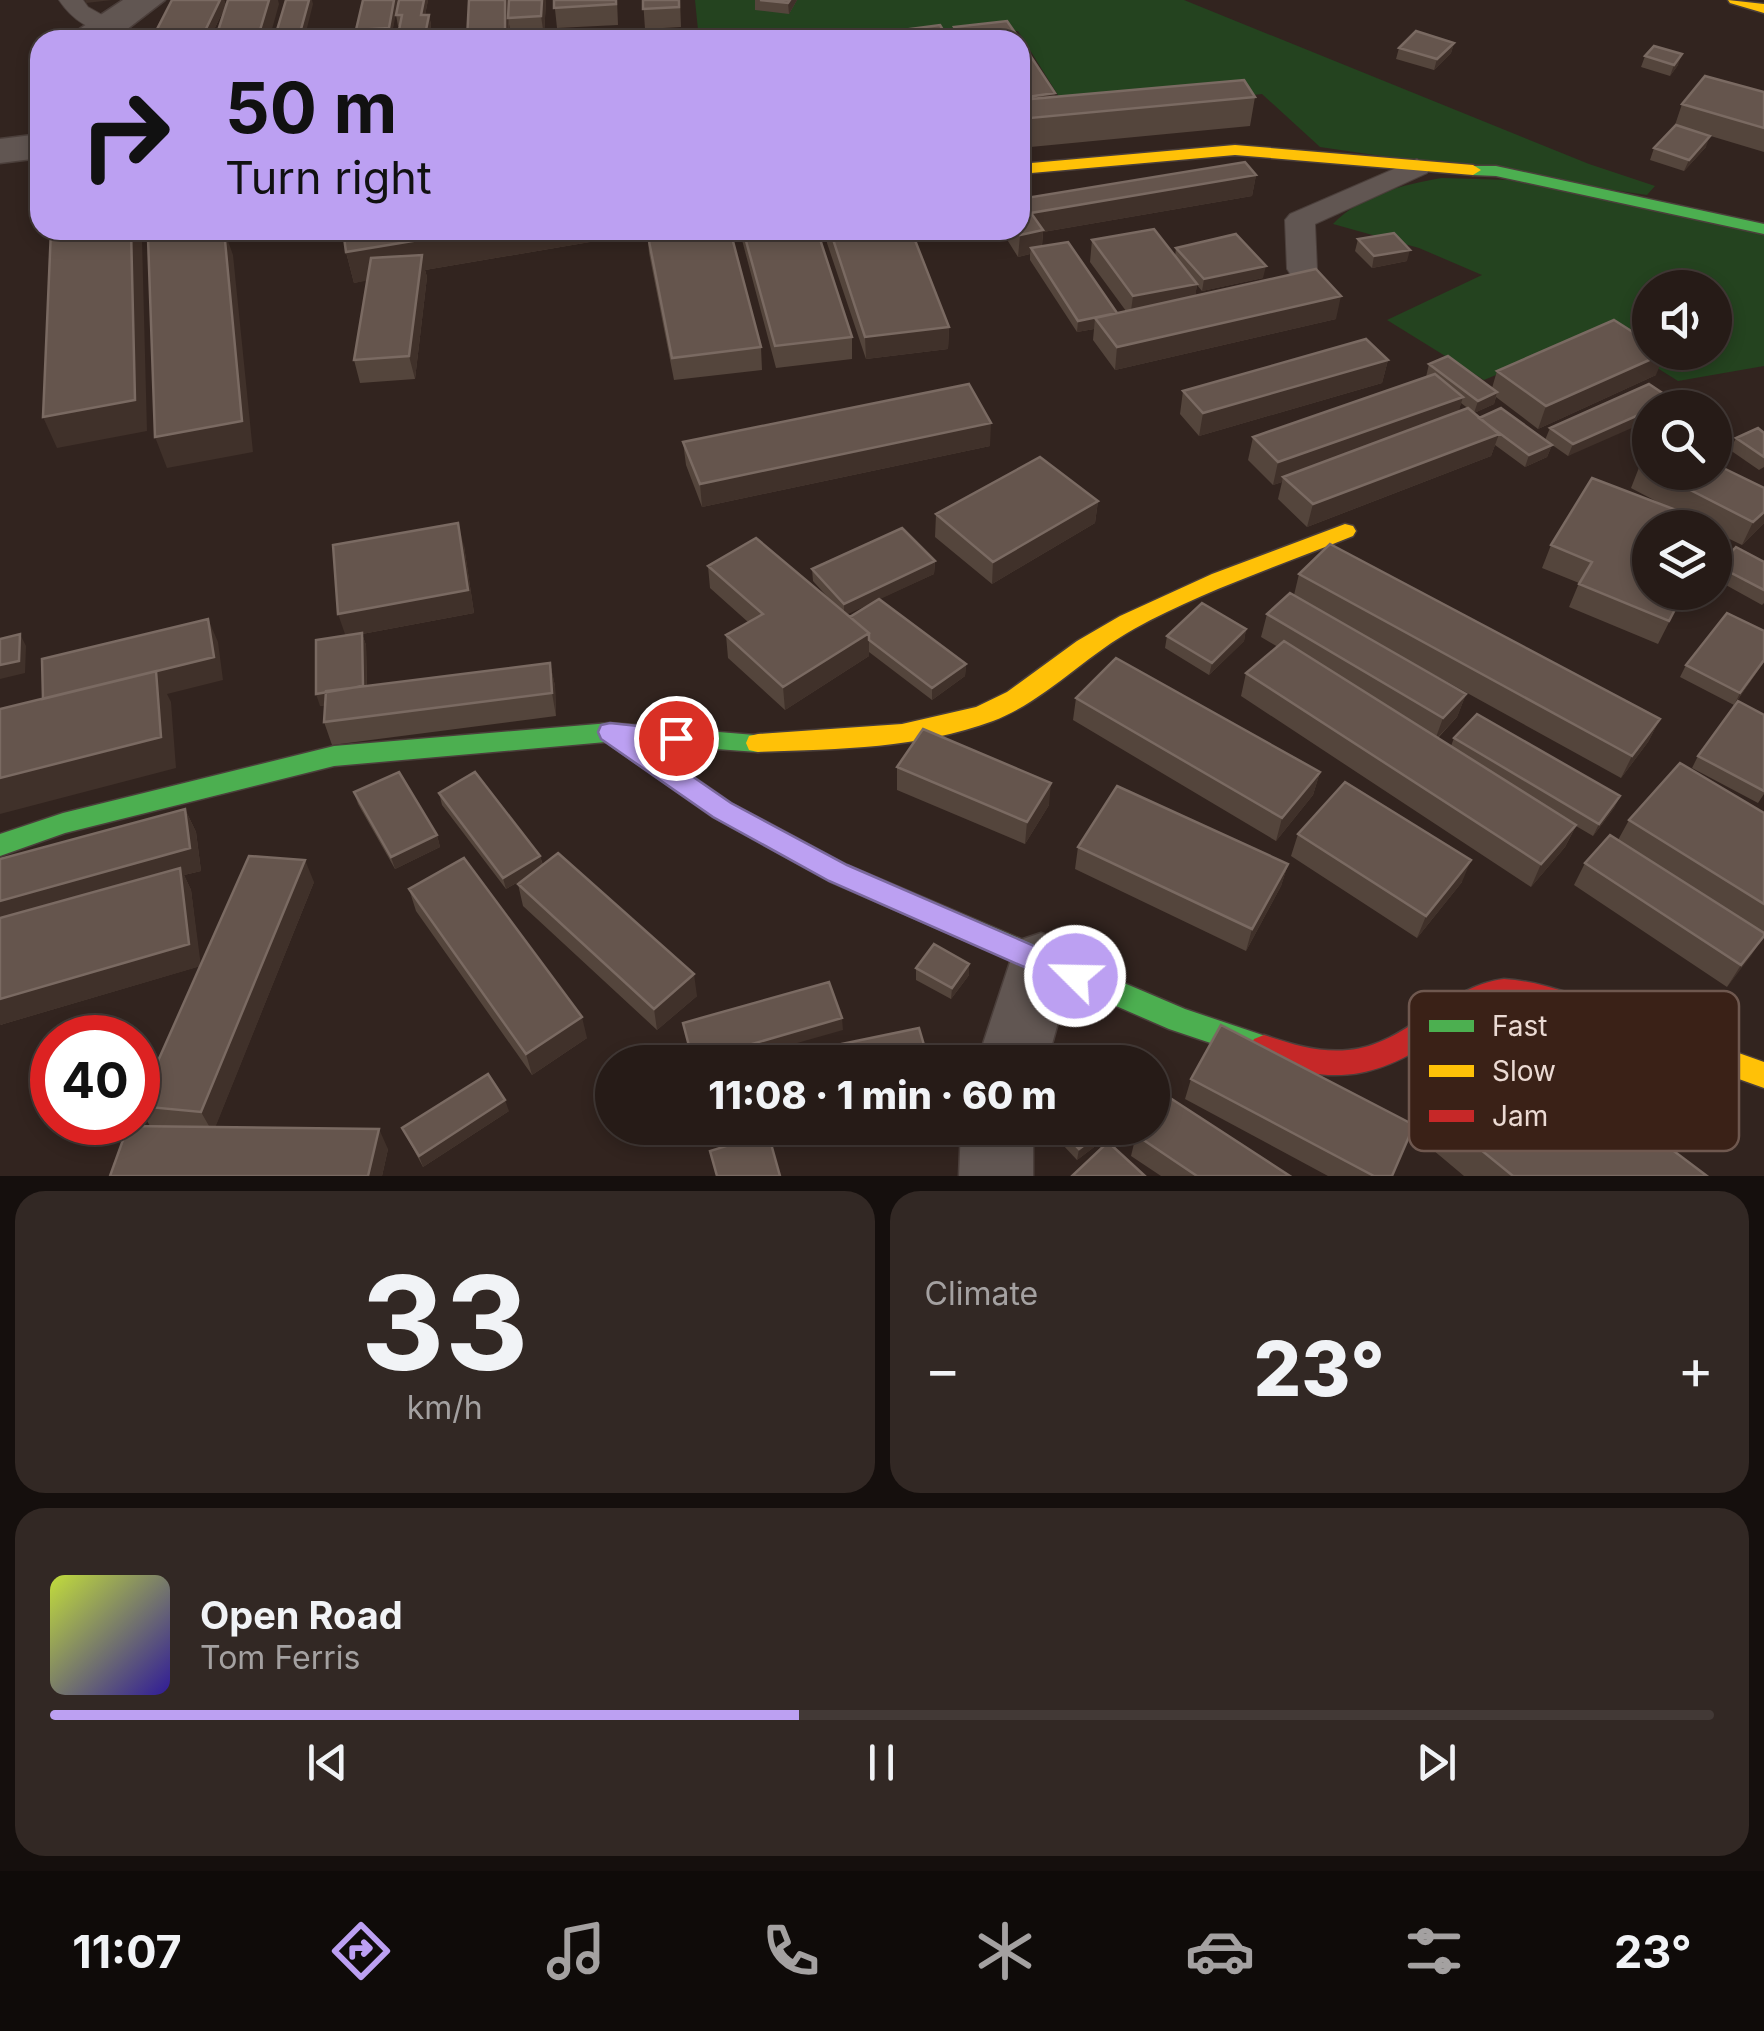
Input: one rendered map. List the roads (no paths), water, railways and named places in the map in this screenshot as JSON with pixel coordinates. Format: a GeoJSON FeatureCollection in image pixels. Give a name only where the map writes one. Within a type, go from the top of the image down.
{"type":"FeatureCollection","features":[{"type":"Feature","properties":{"kind":"street"},"geometry":{"type":"LineString","coordinates":[[101,30],[147,0]]}},
{"type":"Feature","properties":{"kind":"street"},"geometry":{"type":"LineString","coordinates":[[1734,0],[1764,9]]}},
{"type":"Feature","properties":{"kind":"street"},"geometry":{"type":"LineString","coordinates":[[0,151],[30,147]]}},
{"type":"Feature","properties":{"kind":"street"},"geometry":{"type":"LineString","coordinates":[[1030,169],[1235,150],[1496,171],[1764,229]]}},
{"type":"Feature","properties":{"kind":"street"},"geometry":{"type":"LineString","coordinates":[[0,845],[63,823],[334,756],[610,732],[742,744],[860,738],[985,714],[1038,684],[1100,638],[1217,582],[1345,531]]}},
{"type":"Feature","properties":{"kind":"street"},"geometry":{"type":"LineString","coordinates":[[610,732],[722,810],[838,873],[1178,1020],[1302,1060],[1355,1064],[1391,1054],[1409,1042]]}},
{"type":"Feature","properties":{"kind":"street"},"geometry":{"type":"LineString","coordinates":[[1017,1045],[1040,962]]}},
{"type":"Feature","properties":{"kind":"street"},"geometry":{"type":"LineString","coordinates":[[1739,1066],[1764,1075]]}},
{"type":"Feature","properties":{"kind":"street"},"geometry":{"type":"LineString","coordinates":[[996,1176],[997,1145]]}},
{"type":"Feature","properties":{"kind":"lane"},"geometry":{"type":"LineString","coordinates":[[71,0],[96,30]]}},
{"type":"Feature","properties":{"kind":"lane"},"geometry":{"type":"LineString","coordinates":[[1302,268],[1300,220],[1418,167]]}}]}
